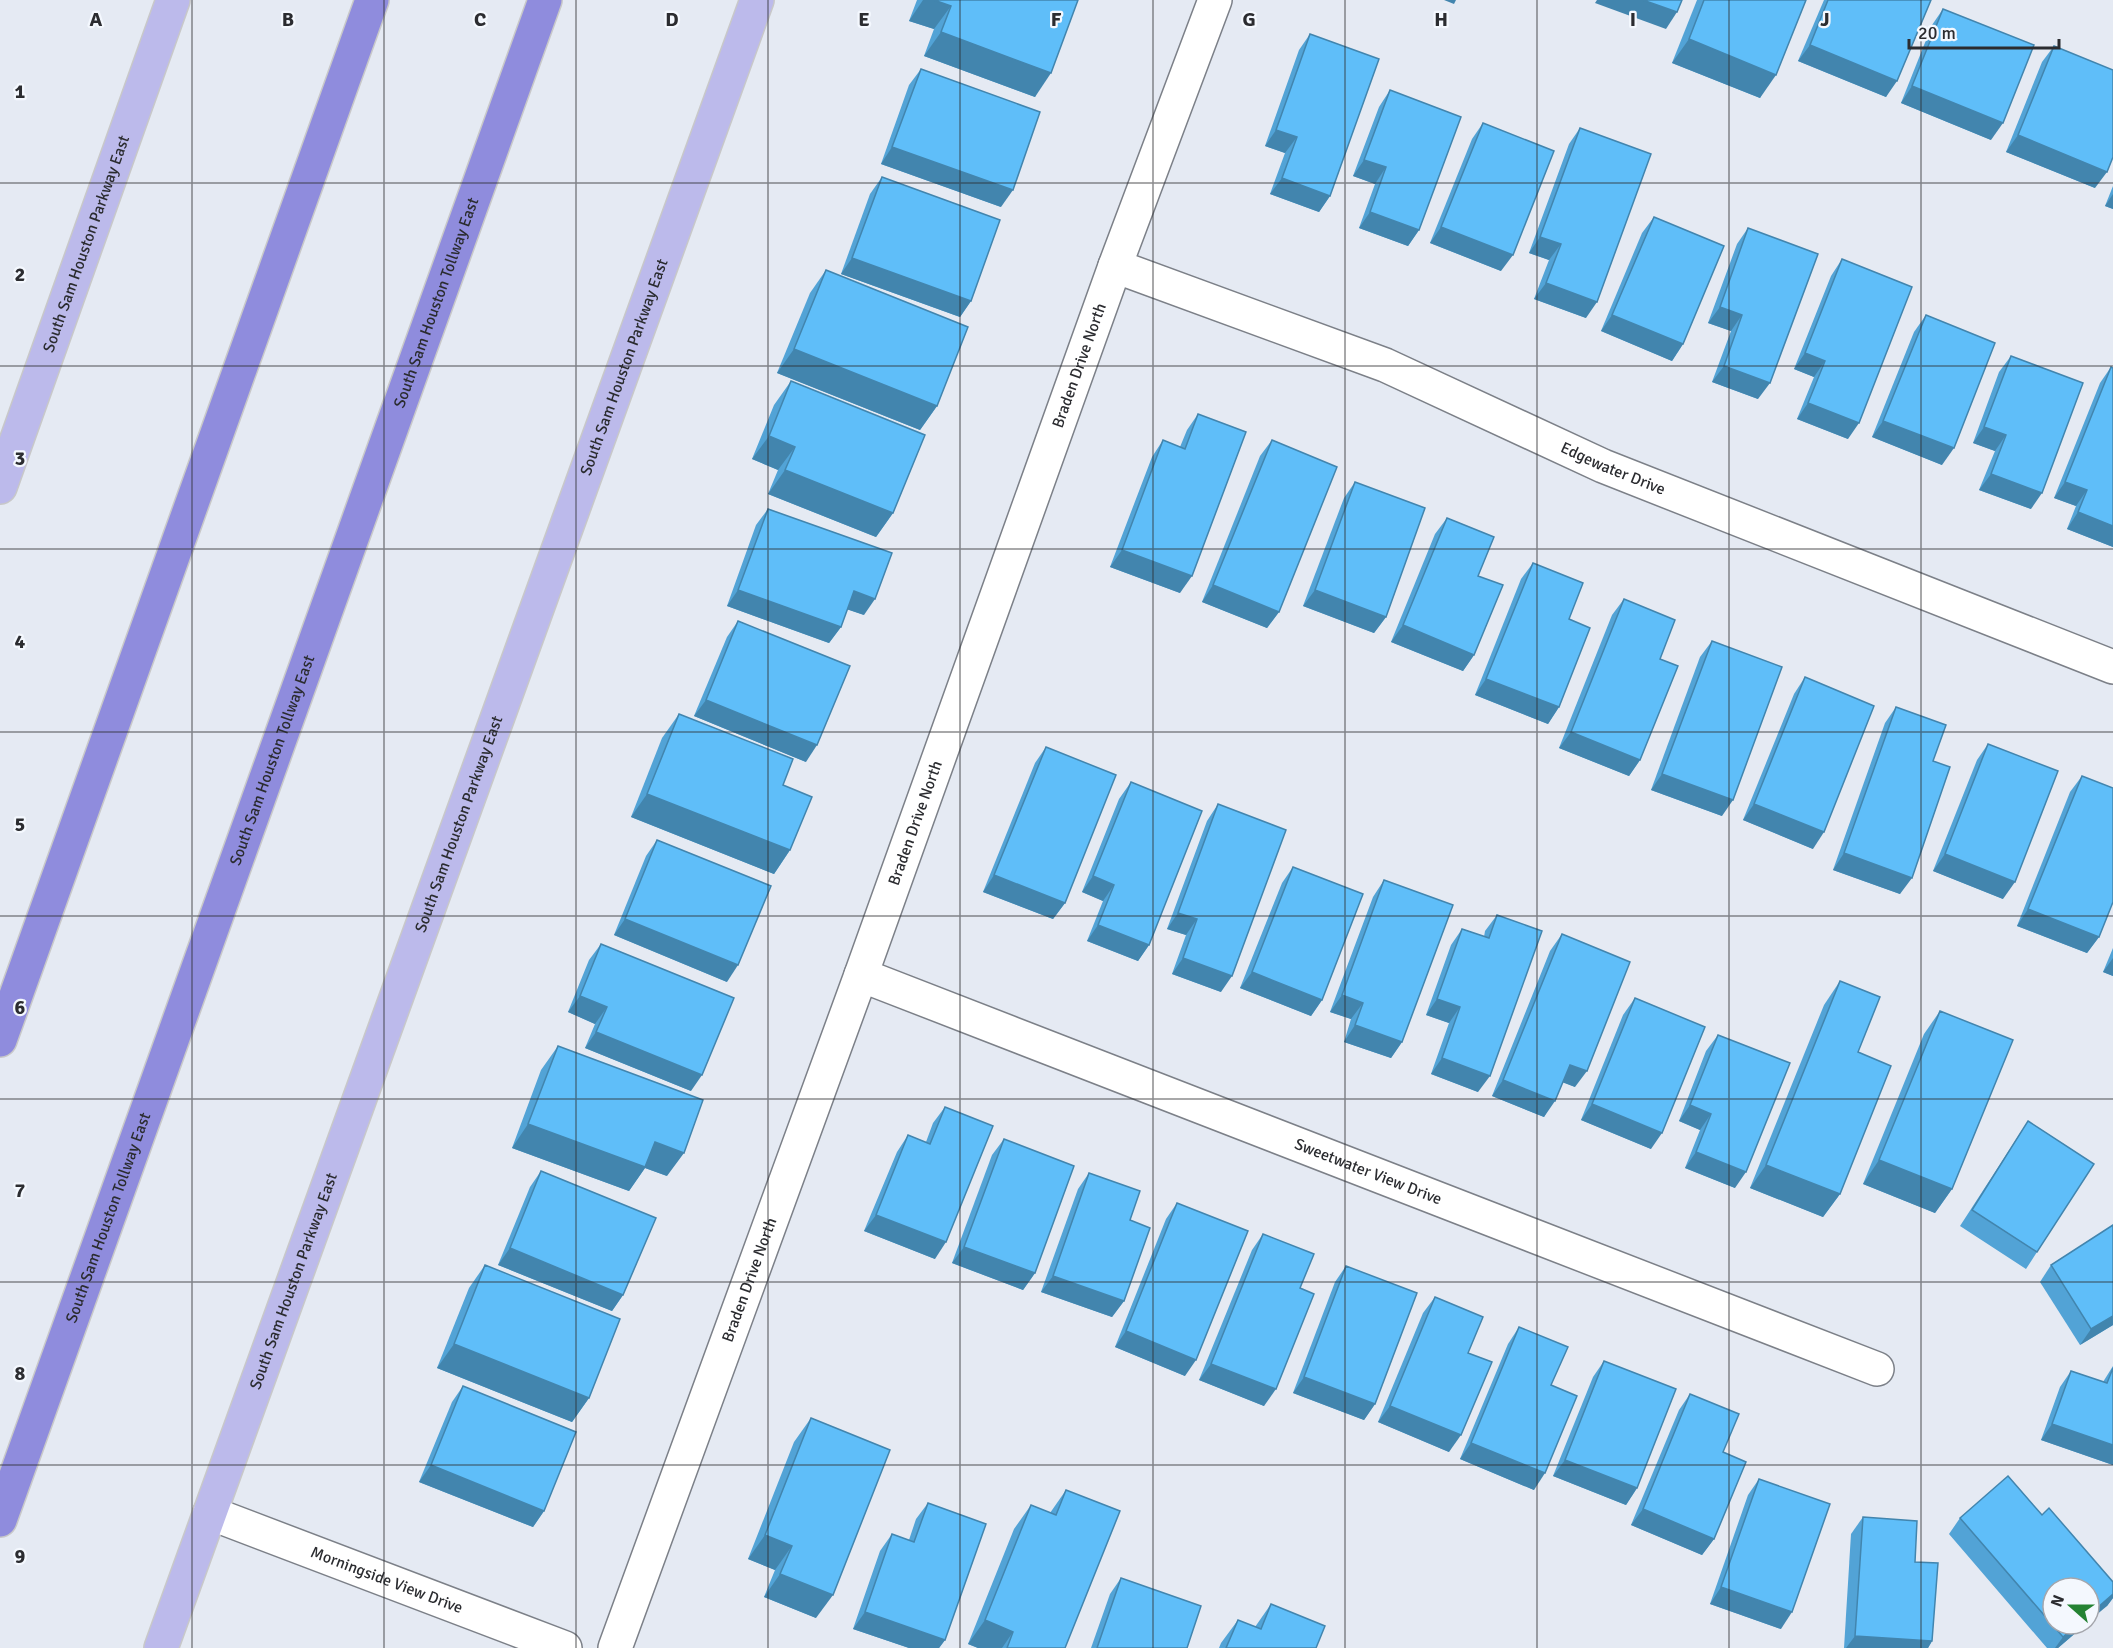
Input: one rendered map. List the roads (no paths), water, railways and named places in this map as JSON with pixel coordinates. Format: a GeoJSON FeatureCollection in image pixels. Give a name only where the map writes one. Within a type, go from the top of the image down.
{"type":"FeatureCollection","features":[{"type":"Feature","properties":{"kind":"highway"},"geometry":{"type":"LineString","coordinates":[[0,1040],[372,0]]}},
{"type":"Feature","properties":{"kind":"highway","name":"South Sam Houston Tollway East"},"geometry":{"type":"LineString","coordinates":[[0,1520],[545,0]]}},
{"type":"Feature","properties":{"kind":"main road","name":"South Sam Houston Parkway East"},"geometry":{"type":"LineString","coordinates":[[0,487],[172,0]]}},
{"type":"Feature","properties":{"kind":"main road","name":"South Sam Houston Parkway East"},"geometry":{"type":"LineString","coordinates":[[161,1648],[757,0]]}},
{"type":"Feature","properties":{"kind":"street","name":"Braden Drive North"},"geometry":{"type":"LineString","coordinates":[[615,1648],[861,975],[1115,266],[1215,0]]}},
{"type":"Feature","properties":{"kind":"street","name":"Edgewater Drive"},"geometry":{"type":"LineString","coordinates":[[1115,266],[1385,365],[1603,466],[2113,667]]}},
{"type":"Feature","properties":{"kind":"street","name":"Sweetwater View Drive"},"geometry":{"type":"LineString","coordinates":[[861,975],[1877,1369]]}},
{"type":"Feature","properties":{"kind":"street","name":"Morningside View Drive"},"geometry":{"type":"LineString","coordinates":[[210,1513],[565,1648]]}}]}
